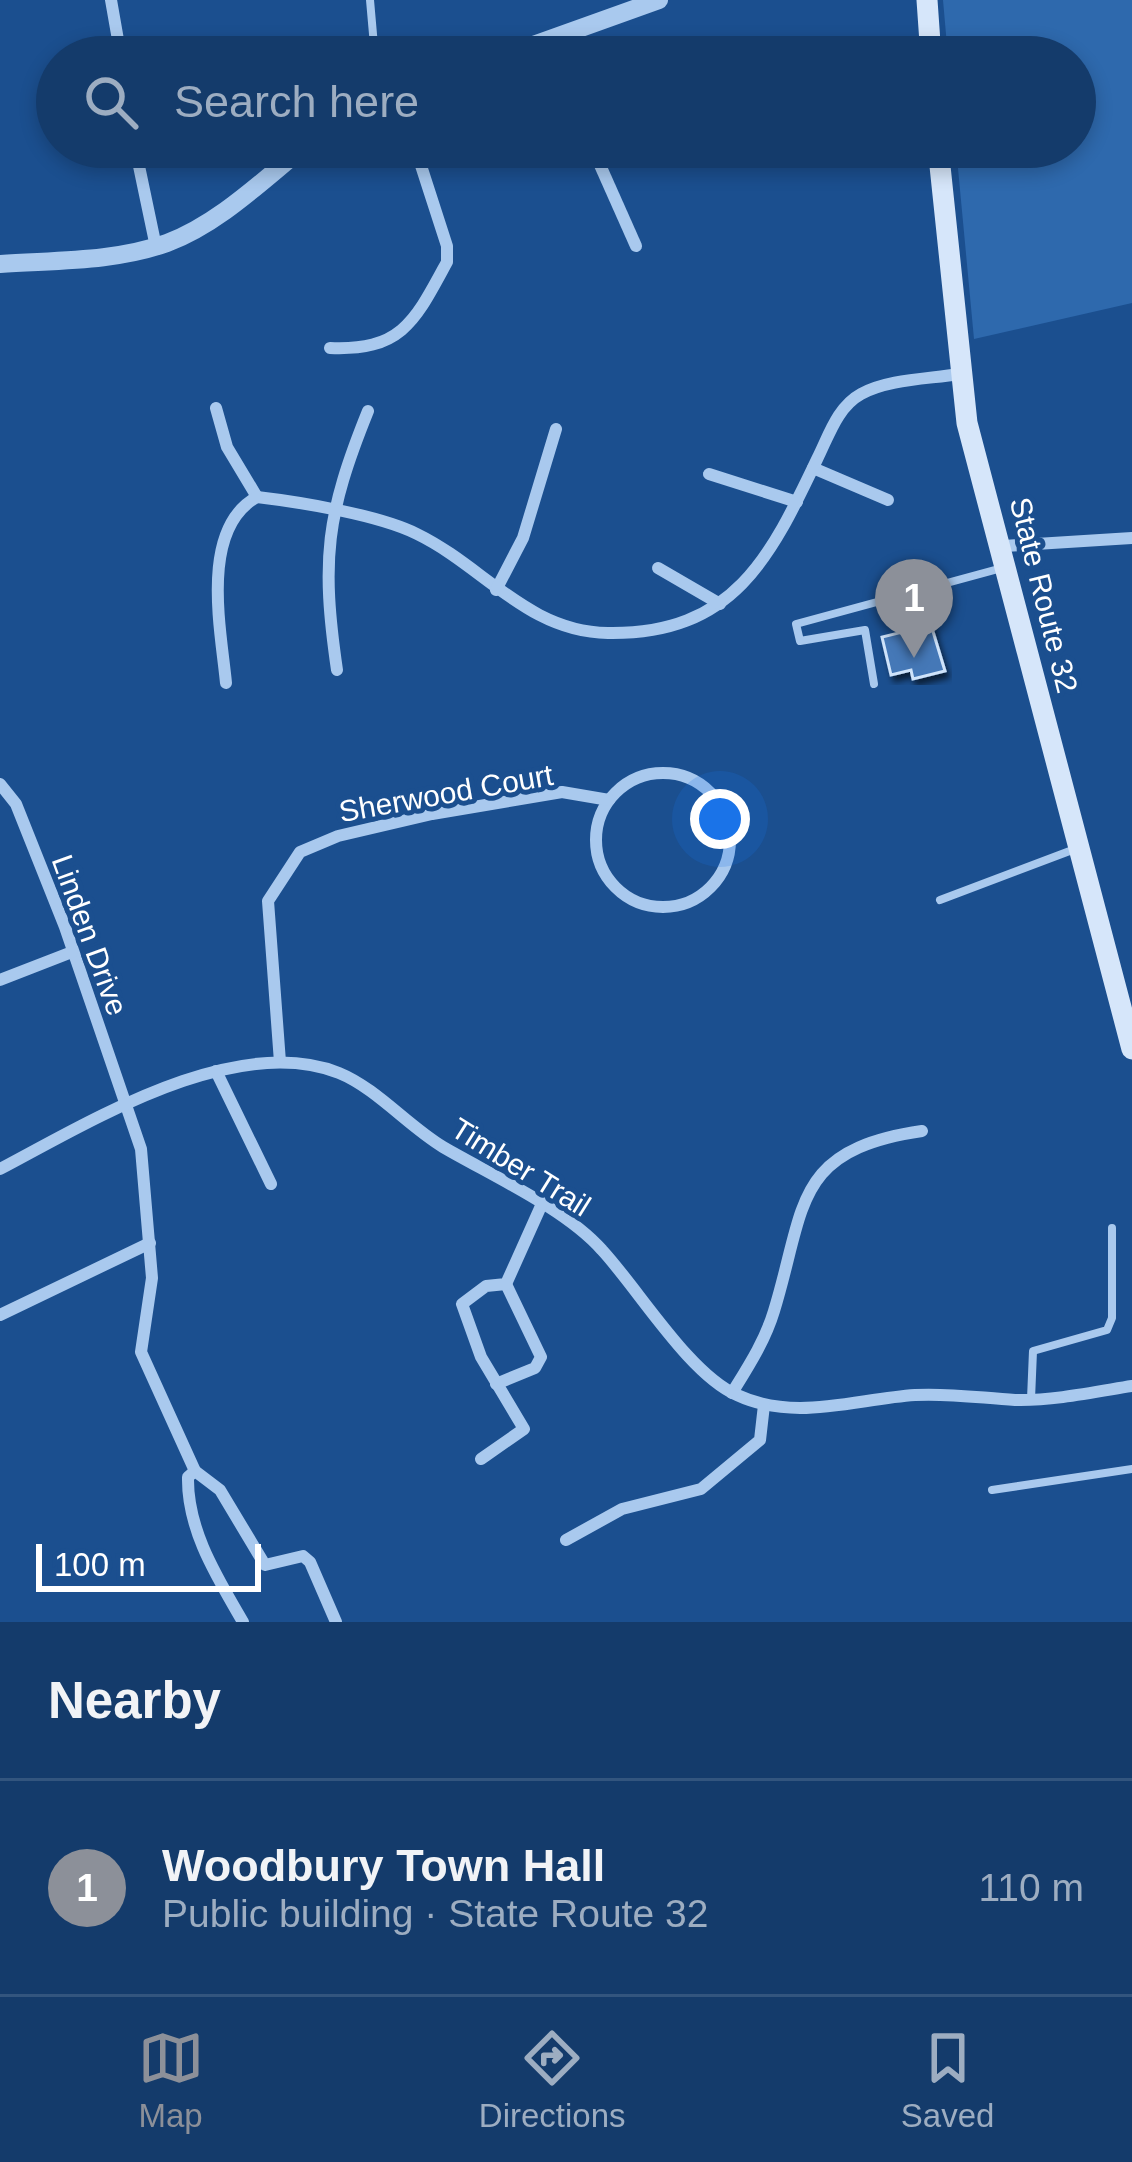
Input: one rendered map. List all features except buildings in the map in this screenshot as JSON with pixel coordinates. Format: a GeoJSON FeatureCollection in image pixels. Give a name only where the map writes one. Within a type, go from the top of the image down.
{"type":"FeatureCollection","features":[{"type":"Feature","properties":{"kind":"main road"},"geometry":{"type":"LineString","coordinates":[[927,0],[930,36]]}},
{"type":"Feature","properties":{"kind":"main road","name":"State Route 32"},"geometry":{"type":"LineString","coordinates":[[940,168],[959,374],[1076,849],[1132,1049]]}},
{"type":"Feature","properties":{"kind":"street"},"geometry":{"type":"LineString","coordinates":[[110,0],[117,36]]}},
{"type":"Feature","properties":{"kind":"street"},"geometry":{"type":"LineString","coordinates":[[579,36],[659,0]]}},
{"type":"Feature","properties":{"kind":"street"},"geometry":{"type":"LineString","coordinates":[[139,168],[156,247]]}},
{"type":"Feature","properties":{"kind":"street"},"geometry":{"type":"LineString","coordinates":[[0,264],[109,256],[156,247],[209,220],[277,168]]}},
{"type":"Feature","properties":{"kind":"street"},"geometry":{"type":"LineString","coordinates":[[330,348],[364,350],[392,340],[447,262],[447,246],[422,168]]}},
{"type":"Feature","properties":{"kind":"street"},"geometry":{"type":"LineString","coordinates":[[601,168],[636,246]]}},
{"type":"Feature","properties":{"kind":"street"},"geometry":{"type":"LineString","coordinates":[[216,408],[227,447],[257,497],[412,531],[496,590],[561,624],[608,633],[653,631],[720,604],[746,586],[797,502],[836,418],[862,393],[959,374]]}},
{"type":"Feature","properties":{"kind":"street"},"geometry":{"type":"LineString","coordinates":[[337,670],[325,590],[332,512],[368,411]]}},
{"type":"Feature","properties":{"kind":"street"},"geometry":{"type":"LineString","coordinates":[[496,590],[523,538],[556,429]]}},
{"type":"Feature","properties":{"kind":"street"},"geometry":{"type":"LineString","coordinates":[[813,468],[888,500]]}},
{"type":"Feature","properties":{"kind":"street"},"geometry":{"type":"LineString","coordinates":[[709,474],[797,502]]}},
{"type":"Feature","properties":{"kind":"street"},"geometry":{"type":"LineString","coordinates":[[226,683],[220,560],[233,520],[257,497]]}},
{"type":"Feature","properties":{"kind":"street"},"geometry":{"type":"LineString","coordinates":[[1006,556],[1132,538]]}},
{"type":"Feature","properties":{"kind":"street"},"geometry":{"type":"LineString","coordinates":[[658,568],[720,604]]}},
{"type":"Feature","properties":{"kind":"street"},"geometry":{"type":"LineString","coordinates":[[646,775],[691,778],[723,809],[729,853],[721,873],[707,890],[667,907],[626,896],[610,881],[596,841],[609,800],[646,775]]}},
{"type":"Feature","properties":{"kind":"street","name":"Linden Drive"},"geometry":{"type":"LineString","coordinates":[[0,784],[16,804],[141,1149],[152,1278],[141,1352],[195,1471]]}},
{"type":"Feature","properties":{"kind":"street","name":"Sherwood Court"},"geometry":{"type":"LineString","coordinates":[[280,1062],[268,901],[300,852],[338,836],[432,814],[562,792],[609,800]]}},
{"type":"Feature","properties":{"kind":"street"},"geometry":{"type":"LineString","coordinates":[[0,980],[71,952]]}},
{"type":"Feature","properties":{"kind":"street","name":"Timber Trail"},"geometry":{"type":"LineString","coordinates":[[0,1169],[216,1071],[280,1062],[341,1074],[432,1141],[598,1245],[702,1367],[732,1394],[764,1405],[817,1409],[959,1394],[1031,1399],[1132,1386]]}},
{"type":"Feature","properties":{"kind":"street"},"geometry":{"type":"LineString","coordinates":[[216,1071],[271,1184]]}},
{"type":"Feature","properties":{"kind":"street"},"geometry":{"type":"LineString","coordinates":[[732,1394],[774,1312],[795,1218],[811,1187],[833,1162],[857,1146],[922,1131]]}},
{"type":"Feature","properties":{"kind":"street"},"geometry":{"type":"LineString","coordinates":[[496,1384],[535,1368],[541,1357],[506,1284],[541,1206]]}},
{"type":"Feature","properties":{"kind":"street"},"geometry":{"type":"LineString","coordinates":[[0,1315],[150,1243]]}},
{"type":"Feature","properties":{"kind":"street"},"geometry":{"type":"LineString","coordinates":[[481,1460],[524,1429],[496,1384],[462,1304],[486,1286],[506,1284]]}},
{"type":"Feature","properties":{"kind":"street"},"geometry":{"type":"LineString","coordinates":[[566,1540],[622,1509],[701,1489],[760,1440],[764,1405]]}},
{"type":"Feature","properties":{"kind":"street"},"geometry":{"type":"LineString","coordinates":[[243,1622],[199,1539],[188,1502],[188,1477],[195,1471],[220,1490],[265,1565],[303,1556],[310,1562],[336,1622]]}},
{"type":"Feature","properties":{"kind":"lane"},"geometry":{"type":"LineString","coordinates":[[370,0],[373,36]]}},
{"type":"Feature","properties":{"kind":"lane"},"geometry":{"type":"LineString","coordinates":[[874,684],[865,630],[800,641],[796,624],[1006,556]]}},
{"type":"Feature","properties":{"kind":"lane"},"geometry":{"type":"LineString","coordinates":[[940,900],[1076,849]]}},
{"type":"Feature","properties":{"kind":"lane"},"geometry":{"type":"LineString","coordinates":[[1031,1399],[1034,1351],[1107,1330],[1112,1318],[1112,1228]]}},
{"type":"Feature","properties":{"kind":"lane"},"geometry":{"type":"LineString","coordinates":[[992,1490],[1132,1469]]}},
{"type":"Feature","properties":{"kind":"shaded area"},"geometry":{"type":"Polygon","coordinates":[[[943,0],[1132,0],[1132,303],[974,339],[958,168],[1096,168],[1096,36],[946,36],[943,0]]]}},
{"type":"Feature","properties":{"kind":"place","name":"Woodbury Town Hall"},"geometry":{"type":"Point","coordinates":[914,658]}}]}
